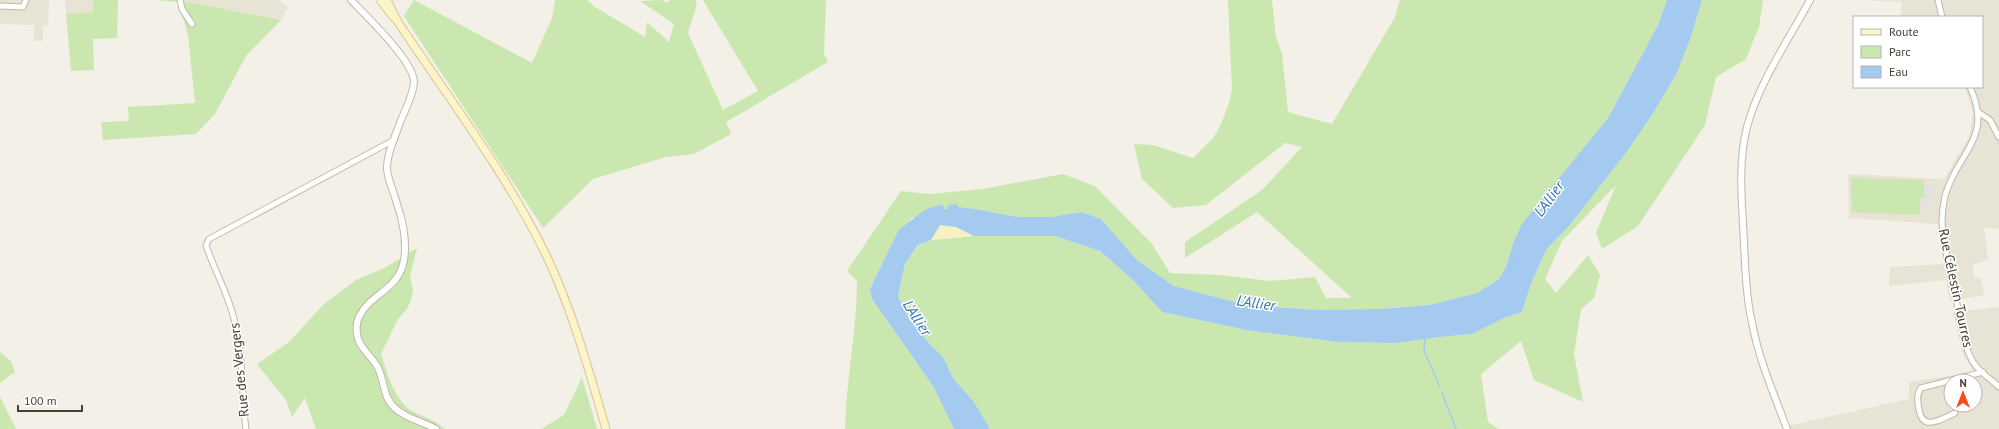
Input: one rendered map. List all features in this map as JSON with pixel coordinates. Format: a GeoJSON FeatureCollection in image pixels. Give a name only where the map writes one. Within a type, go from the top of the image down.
{"type":"FeatureCollection","features":[{"type":"Feature","properties":{"kind":"main road"},"geometry":{"type":"LineString","coordinates":[[380,0],[391,16],[398,22]]}},
{"type":"Feature","properties":{"kind":"main road"},"geometry":{"type":"LineString","coordinates":[[387,0],[398,22],[503,179],[546,256],[569,309],[606,429]]}},
{"type":"Feature","properties":{"kind":"street"},"geometry":{"type":"LineString","coordinates":[[0,6],[23,7],[26,0]]}},
{"type":"Feature","properties":{"kind":"street"},"geometry":{"type":"LineString","coordinates":[[180,0],[182,9],[192,24]]}},
{"type":"Feature","properties":{"kind":"street"},"geometry":{"type":"LineString","coordinates":[[351,0],[406,60],[413,73],[414,81],[412,92],[388,157],[387,169],[401,218],[405,247],[404,261],[392,285],[364,309],[357,322],[356,330],[360,344],[379,370],[384,391],[390,403],[402,414],[436,429]]}},
{"type":"Feature","properties":{"kind":"street"},"geometry":{"type":"LineString","coordinates":[[1787,429],[1763,368],[1752,323],[1745,254],[1741,188],[1742,163],[1747,128],[1756,102],[1810,0]]}},
{"type":"Feature","properties":{"kind":"street"},"geometry":{"type":"LineString","coordinates":[[1938,1],[1942,16]]}},
{"type":"Feature","properties":{"kind":"street"},"geometry":{"type":"LineString","coordinates":[[1970,88],[1978,112],[1990,120],[1999,137]]}},
{"type":"Feature","properties":{"kind":"street","name":"Rue Célestin Tourres"},"geometry":{"type":"LineString","coordinates":[[1978,112],[1978,122],[1973,140],[1947,191],[1942,221],[1944,240],[1967,349],[1973,362],[1999,387]]}},
{"type":"Feature","properties":{"kind":"street","name":"Rue des Vergers"},"geometry":{"type":"LineString","coordinates":[[246,429],[235,321],[228,298],[206,244],[209,239],[394,140]]}},
{"type":"Feature","properties":{"kind":"street"},"geometry":{"type":"LineString","coordinates":[[1979,373],[1983,372]]}},
{"type":"Feature","properties":{"kind":"street"},"geometry":{"type":"LineString","coordinates":[[1943,382],[1921,388],[1918,391],[1918,405],[1923,419],[1926,422],[1931,422],[1955,413]]}},
{"type":"Feature","properties":{"kind":"shaded area"},"geometry":{"type":"Polygon","coordinates":[[[0,0],[49,0],[48,25],[43,26],[43,41],[34,41],[34,25],[0,24],[0,0]]]}},
{"type":"Feature","properties":{"kind":"shaded area"},"geometry":{"type":"Polygon","coordinates":[[[65,0],[93,0],[94,12],[66,14],[65,0]]]}},
{"type":"Feature","properties":{"kind":"shaded area"},"geometry":{"type":"Polygon","coordinates":[[[178,0],[281,0],[280,1],[288,7],[281,20],[178,0]]]}},
{"type":"Feature","properties":{"kind":"shaded area"},"geometry":{"type":"Polygon","coordinates":[[[1866,0],[1999,0],[1999,229],[1984,227],[1988,260],[1973,264],[1974,277],[1981,278],[1984,295],[1950,302],[1946,280],[1889,286],[1890,267],[1944,264],[1938,224],[1849,218],[1848,174],[1944,179],[1969,137],[1973,113],[1965,88],[1983,88],[1983,16],[1900,16],[1902,2],[1866,0]]]}},
{"type":"Feature","properties":{"kind":"shaded area"},"geometry":{"type":"Polygon","coordinates":[[[1924,184],[1937,184],[1933,199],[1934,206],[1920,206],[1920,198],[1924,198],[1924,184]]]}},
{"type":"Feature","properties":{"kind":"shaded area"},"geometry":{"type":"Polygon","coordinates":[[[1999,307],[1999,429],[1783,429],[1782,427],[1909,399],[1909,382],[1943,377],[1943,413],[1983,413],[1983,373],[1968,373],[1974,372],[1963,355],[1953,312],[1999,307]]]}},
{"type":"Feature","properties":{"kind":"green space"},"geometry":{"type":"Polygon","coordinates":[[[93,0],[118,0],[117,38],[93,39],[94,70],[71,71],[66,14],[93,12],[93,0]]]}},
{"type":"Feature","properties":{"kind":"green space"},"geometry":{"type":"Polygon","coordinates":[[[157,0],[178,0],[281,20],[246,56],[215,114],[196,134],[103,140],[101,122],[129,121],[128,107],[195,103],[188,35],[178,2],[157,0]]]}},
{"type":"Feature","properties":{"kind":"green space"},"geometry":{"type":"Polygon","coordinates":[[[414,0],[532,63],[552,18],[555,0],[587,0],[595,7],[645,37],[647,22],[669,42],[674,24],[640,1],[662,0],[667,3],[670,0],[695,0],[697,4],[688,33],[723,110],[758,91],[703,0],[826,0],[824,54],[828,62],[726,122],[731,134],[694,154],[666,157],[593,179],[543,228],[404,16],[414,0]]]}},
{"type":"Feature","properties":{"kind":"green space"},"geometry":{"type":"Polygon","coordinates":[[[1228,0],[1272,0],[1276,37],[1282,54],[1288,112],[1332,124],[1395,17],[1400,0],[1667,0],[1658,25],[1608,118],[1513,244],[1506,267],[1499,279],[1477,293],[1429,305],[1379,309],[1318,310],[1275,307],[1231,301],[1174,286],[1137,260],[1101,219],[1082,212],[1050,217],[1018,217],[975,209],[944,209],[912,218],[908,224],[899,229],[870,289],[872,299],[933,386],[954,429],[845,429],[847,392],[857,299],[857,281],[847,271],[901,191],[930,194],[982,189],[1063,174],[1095,186],[1152,244],[1170,273],[1221,275],[1270,281],[1315,277],[1326,298],[1352,298],[1257,212],[1185,258],[1185,242],[1262,190],[1302,147],[1285,143],[1206,205],[1173,208],[1142,179],[1134,144],[1153,145],[1193,158],[1214,137],[1222,122],[1232,90],[1228,0]]]}},
{"type":"Feature","properties":{"kind":"green space"},"geometry":{"type":"Polygon","coordinates":[[[1702,0],[1763,0],[1759,27],[1746,59],[1716,77],[1705,125],[1638,226],[1602,249],[1596,233],[1616,185],[1562,241],[1545,279],[1556,293],[1588,255],[1600,275],[1594,298],[1581,309],[1574,354],[1583,402],[1534,380],[1521,341],[1481,374],[1488,422],[1499,429],[990,429],[974,402],[953,378],[943,357],[928,342],[910,320],[898,296],[905,264],[919,245],[931,240],[974,236],[1055,236],[1100,251],[1133,280],[1162,312],[1246,330],[1338,342],[1396,343],[1472,334],[1504,318],[1522,312],[1531,284],[1546,250],[1570,225],[1626,153],[1652,115],[1676,75],[1690,40],[1702,0]]]}},
{"type":"Feature","properties":{"kind":"green space"},"geometry":{"type":"Polygon","coordinates":[[[1851,178],[1924,180],[1924,198],[1920,198],[1920,215],[1852,212],[1851,178]]]}},
{"type":"Feature","properties":{"kind":"green space"},"geometry":{"type":"Polygon","coordinates":[[[417,248],[410,277],[413,290],[411,300],[407,309],[398,319],[381,354],[392,385],[400,400],[412,411],[433,421],[445,429],[316,429],[305,398],[292,417],[286,400],[257,364],[289,342],[323,305],[356,280],[386,267],[417,248]]]}},
{"type":"Feature","properties":{"kind":"green space"},"geometry":{"type":"Polygon","coordinates":[[[0,352],[11,361],[15,372],[0,383],[0,352]]]}},
{"type":"Feature","properties":{"kind":"green space"},"geometry":{"type":"Polygon","coordinates":[[[582,377],[597,429],[541,429],[564,415],[582,377]]]}},
{"type":"Feature","properties":{"kind":"green space"},"geometry":{"type":"Polygon","coordinates":[[[0,397],[16,429],[0,429],[0,397]]]}},
{"type":"Feature","properties":{"kind":"sand"},"geometry":{"type":"Polygon","coordinates":[[[940,225],[956,227],[974,236],[931,240],[940,225]]]}},
{"type":"Feature","properties":{"kind":"water","name":"L'Allier"},"geometry":{"type":"Polygon","coordinates":[[[1667,0],[1702,0],[1690,40],[1676,75],[1652,115],[1626,153],[1570,225],[1546,250],[1531,284],[1522,312],[1504,318],[1472,334],[1396,343],[1338,342],[1246,330],[1162,312],[1133,280],[1100,251],[1055,236],[974,236],[956,227],[940,225],[931,240],[918,245],[905,264],[898,296],[910,320],[928,342],[943,357],[953,378],[974,402],[990,429],[954,429],[933,386],[872,299],[870,289],[899,229],[929,208],[943,205],[944,209],[947,209],[948,205],[957,204],[958,207],[1018,217],[1050,217],[1082,212],[1101,219],[1137,260],[1174,286],[1231,301],[1275,307],[1318,310],[1379,309],[1429,305],[1477,293],[1499,279],[1506,267],[1513,244],[1522,224],[1608,118],[1658,25],[1667,0]]]}},
{"type":"Feature","properties":{"kind":"waterway"},"geometry":{"type":"LineString","coordinates":[[1425,338],[1424,351],[1440,387]]}},
{"type":"Feature","properties":{"kind":"waterway"},"geometry":{"type":"LineString","coordinates":[[1442,393],[1456,429]]}}]}
